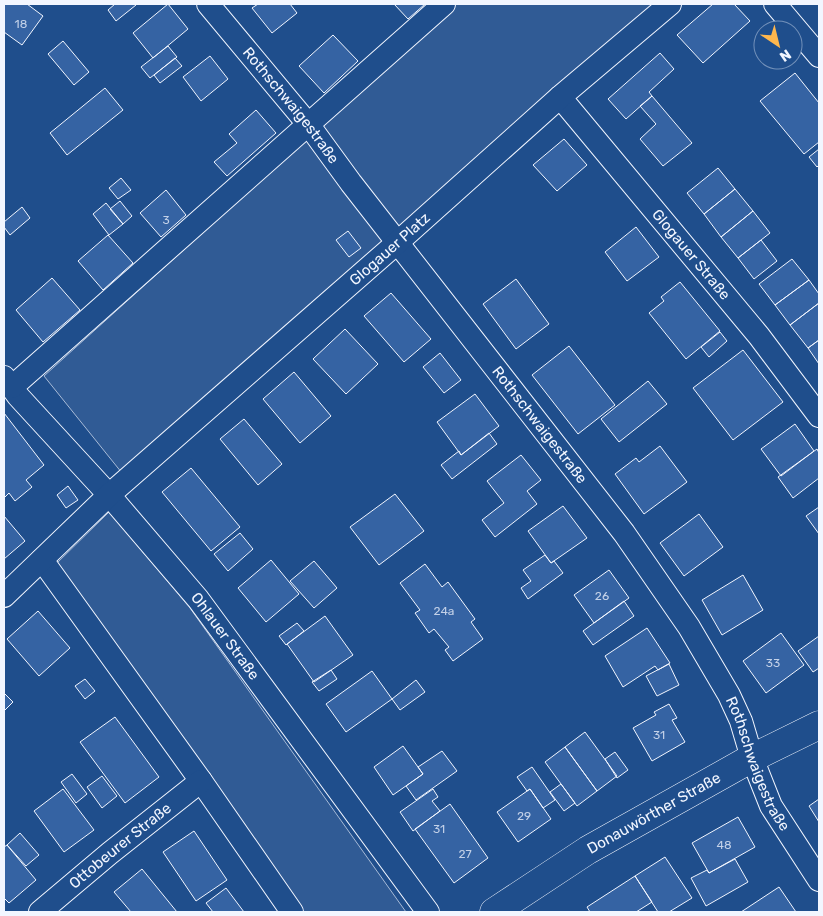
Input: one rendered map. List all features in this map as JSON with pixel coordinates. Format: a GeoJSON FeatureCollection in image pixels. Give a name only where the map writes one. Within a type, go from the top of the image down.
{"type":"FeatureCollection","features":[{"type":"Feature","properties":{"kind":"street","name":"Rothschwaigestraße"},"geometry":{"type":"LineString","coordinates":[[208,4],[308,124],[624,533],[683,619],[729,695],[741,721],[752,758],[771,806],[819,880]]}},
{"type":"Feature","properties":{"kind":"street"},"geometry":{"type":"LineString","coordinates":[[8,382],[308,124],[444,4]]}},
{"type":"Feature","properties":{"kind":"street","name":"Glogauer Platz"},"geometry":{"type":"LineString","coordinates":[[4,596],[109,495],[398,242],[560,97],[670,4]]}},
{"type":"Feature","properties":{"kind":"street"},"geometry":{"type":"LineString","coordinates":[[775,4],[819,56]]}},
{"type":"Feature","properties":{"kind":"street","name":"Glogauer Straße"},"geometry":{"type":"LineString","coordinates":[[560,97],[760,336],[819,416]]}},
{"type":"Feature","properties":{"kind":"street","name":"Ohlauer Straße"},"geometry":{"type":"LineString","coordinates":[[8,382],[18,396],[109,495],[198,599],[428,912]]}},
{"type":"Feature","properties":{"kind":"street"},"geometry":{"type":"LineString","coordinates":[[42,560],[201,781],[292,912]]}},
{"type":"Feature","properties":{"kind":"street","name":"Donauwörther Straße"},"geometry":{"type":"LineString","coordinates":[[494,912],[588,850],[752,758],[819,725]]}},
{"type":"Feature","properties":{"kind":"street","name":"Ottobeurer Straße"},"geometry":{"type":"LineString","coordinates":[[40,912],[110,853],[201,781]]}},
{"type":"Feature","properties":{"kind":"shaded area"},"geometry":{"type":"Polygon","coordinates":[[[456,4],[664,4],[122,473],[44,376],[456,4]]]}},
{"type":"Feature","properties":{"kind":"shaded area"},"geometry":{"type":"Polygon","coordinates":[[[109,512],[190,608],[406,912],[296,912],[56,564],[109,512]]]}},
{"type":"Feature","properties":{"kind":"building"},"geometry":{"type":"Polygon","coordinates":[[[4,4],[27,4],[43,16],[22,45],[4,32],[4,4]]]}},
{"type":"Feature","properties":{"kind":"building"},"geometry":{"type":"Polygon","coordinates":[[[115,4],[136,5],[116,21],[108,10],[115,4]]]}},
{"type":"Feature","properties":{"kind":"building"},"geometry":{"type":"Polygon","coordinates":[[[168,4],[188,29],[153,58],[133,33],[168,4]]]}},
{"type":"Feature","properties":{"kind":"building"},"geometry":{"type":"Polygon","coordinates":[[[258,4],[290,4],[297,13],[272,33],[252,8],[258,4]]]}},
{"type":"Feature","properties":{"kind":"building"},"geometry":{"type":"Polygon","coordinates":[[[394,4],[425,4],[408,19],[394,4]]]}},
{"type":"Feature","properties":{"kind":"building"},"geometry":{"type":"Polygon","coordinates":[[[713,4],[734,4],[750,21],[703,63],[677,35],[713,4]]]}},
{"type":"Feature","properties":{"kind":"building"},"geometry":{"type":"Polygon","coordinates":[[[333,35],[358,61],[324,93],[299,66],[333,35]]]}},
{"type":"Feature","properties":{"kind":"building"},"geometry":{"type":"Polygon","coordinates":[[[63,41],[89,72],[74,85],[48,54],[63,41]]]}},
{"type":"Feature","properties":{"kind":"building"},"geometry":{"type":"Polygon","coordinates":[[[168,46],[177,57],[150,78],[141,67],[168,46]]]}},
{"type":"Feature","properties":{"kind":"building"},"geometry":{"type":"Polygon","coordinates":[[[660,53],[674,69],[649,92],[652,96],[626,119],[608,99],[660,53]]]}},
{"type":"Feature","properties":{"kind":"building"},"geometry":{"type":"Polygon","coordinates":[[[210,56],[228,79],[201,101],[183,77],[210,56]]]}},
{"type":"Feature","properties":{"kind":"building"},"geometry":{"type":"Polygon","coordinates":[[[175,58],[182,66],[160,83],[154,75],[175,58]]]}},
{"type":"Feature","properties":{"kind":"building"},"geometry":{"type":"Polygon","coordinates":[[[795,73],[819,103],[819,142],[804,154],[760,101],[795,73]]]}},
{"type":"Feature","properties":{"kind":"building"},"geometry":{"type":"Polygon","coordinates":[[[105,88],[123,110],[67,155],[50,133],[105,88]]]}},
{"type":"Feature","properties":{"kind":"building"},"geometry":{"type":"Polygon","coordinates":[[[652,96],[692,143],[663,166],[640,139],[656,124],[640,106],[652,96]]]}},
{"type":"Feature","properties":{"kind":"building"},"geometry":{"type":"Polygon","coordinates":[[[256,110],[276,133],[227,176],[214,162],[237,143],[229,134],[256,110]]]}},
{"type":"Feature","properties":{"kind":"building"},"geometry":{"type":"Polygon","coordinates":[[[564,139],[587,165],[557,191],[533,165],[564,139]]]}},
{"type":"Feature","properties":{"kind":"building"},"geometry":{"type":"Polygon","coordinates":[[[819,149],[819,165],[817,167],[809,157],[819,149]]]}},
{"type":"Feature","properties":{"kind":"building"},"geometry":{"type":"Polygon","coordinates":[[[718,168],[735,189],[704,214],[687,193],[718,168]]]}},
{"type":"Feature","properties":{"kind":"building"},"geometry":{"type":"Polygon","coordinates":[[[121,178],[131,190],[118,199],[109,188],[121,178]]]}},
{"type":"Feature","properties":{"kind":"building"},"geometry":{"type":"Polygon","coordinates":[[[735,189],[753,211],[721,237],[704,214],[735,189]]]}},
{"type":"Feature","properties":{"kind":"building"},"geometry":{"type":"Polygon","coordinates":[[[166,190],[186,215],[161,237],[140,213],[166,190]]]}},
{"type":"Feature","properties":{"kind":"building"},"geometry":{"type":"Polygon","coordinates":[[[120,201],[132,216],[123,224],[110,209],[120,201]]]}},
{"type":"Feature","properties":{"kind":"building"},"geometry":{"type":"Polygon","coordinates":[[[106,203],[123,224],[109,235],[93,214],[106,203]]]}},
{"type":"Feature","properties":{"kind":"building"},"geometry":{"type":"Polygon","coordinates":[[[22,207],[30,218],[10,235],[4,227],[4,222],[22,207]]]}},
{"type":"Feature","properties":{"kind":"building"},"geometry":{"type":"Polygon","coordinates":[[[753,211],[770,233],[738,258],[721,237],[753,211]]]}},
{"type":"Feature","properties":{"kind":"building"},"geometry":{"type":"Polygon","coordinates":[[[636,227],[659,257],[627,281],[605,252],[636,227]]]}},
{"type":"Feature","properties":{"kind":"building"},"geometry":{"type":"Polygon","coordinates":[[[348,231],[361,248],[349,257],[336,240],[348,231]]]}},
{"type":"Feature","properties":{"kind":"building"},"geometry":{"type":"Polygon","coordinates":[[[108,235],[133,263],[103,290],[78,261],[108,235]]]}},
{"type":"Feature","properties":{"kind":"building"},"geometry":{"type":"Polygon","coordinates":[[[761,240],[777,261],[754,279],[738,258],[761,240]]]}},
{"type":"Feature","properties":{"kind":"building"},"geometry":{"type":"Polygon","coordinates":[[[792,259],[809,280],[775,305],[759,284],[792,259]]]}},
{"type":"Feature","properties":{"kind":"building"},"geometry":{"type":"Polygon","coordinates":[[[52,278],[80,310],[43,342],[16,310],[52,278]]]}},
{"type":"Feature","properties":{"kind":"building"},"geometry":{"type":"Polygon","coordinates":[[[516,279],[549,324],[516,349],[483,304],[516,279]]]}},
{"type":"Feature","properties":{"kind":"building"},"geometry":{"type":"Polygon","coordinates":[[[809,280],[819,294],[819,303],[790,325],[775,305],[809,280]]]}},
{"type":"Feature","properties":{"kind":"building"},"geometry":{"type":"Polygon","coordinates":[[[680,282],[720,331],[686,359],[649,313],[664,301],[661,297],[680,282]]]}},
{"type":"Feature","properties":{"kind":"building"},"geometry":{"type":"Polygon","coordinates":[[[391,293],[431,339],[404,362],[364,316],[391,293]]]}},
{"type":"Feature","properties":{"kind":"building"},"geometry":{"type":"Polygon","coordinates":[[[819,303],[819,340],[808,348],[790,325],[819,303]]]}},
{"type":"Feature","properties":{"kind":"building"},"geometry":{"type":"Polygon","coordinates":[[[345,329],[378,364],[346,394],[313,359],[345,329]]]}},
{"type":"Feature","properties":{"kind":"building"},"geometry":{"type":"Polygon","coordinates":[[[720,332],[727,341],[709,357],[701,347],[720,332]]]}},
{"type":"Feature","properties":{"kind":"building"},"geometry":{"type":"Polygon","coordinates":[[[819,340],[819,364],[808,348],[819,340]]]}},
{"type":"Feature","properties":{"kind":"building"},"geometry":{"type":"Polygon","coordinates":[[[569,346],[615,405],[578,434],[532,375],[569,346]]]}},
{"type":"Feature","properties":{"kind":"building"},"geometry":{"type":"Polygon","coordinates":[[[743,350],[783,402],[733,440],[693,388],[743,350]]]}},
{"type":"Feature","properties":{"kind":"building"},"geometry":{"type":"Polygon","coordinates":[[[440,353],[461,380],[444,393],[423,367],[440,353]]]}},
{"type":"Feature","properties":{"kind":"building"},"geometry":{"type":"Polygon","coordinates":[[[294,372],[331,416],[300,443],[263,399],[294,372]]]}},
{"type":"Feature","properties":{"kind":"building"},"geometry":{"type":"Polygon","coordinates":[[[648,381],[667,404],[619,442],[601,419],[648,381]]]}},
{"type":"Feature","properties":{"kind":"building"},"geometry":{"type":"Polygon","coordinates":[[[475,394],[499,426],[461,455],[437,422],[475,394]]]}},
{"type":"Feature","properties":{"kind":"building"},"geometry":{"type":"Polygon","coordinates":[[[4,413],[44,465],[26,480],[32,487],[15,501],[9,493],[4,498],[4,413]]]}},
{"type":"Feature","properties":{"kind":"building"},"geometry":{"type":"Polygon","coordinates":[[[244,419],[282,464],[258,485],[220,439],[244,419]]]}},
{"type":"Feature","properties":{"kind":"building"},"geometry":{"type":"Polygon","coordinates":[[[795,424],[814,451],[781,476],[761,449],[795,424]]]}},
{"type":"Feature","properties":{"kind":"building"},"geometry":{"type":"Polygon","coordinates":[[[489,433],[497,444],[452,479],[441,465],[459,451],[461,455],[489,433]]]}},
{"type":"Feature","properties":{"kind":"building"},"geometry":{"type":"Polygon","coordinates":[[[660,446],[687,482],[644,514],[615,474],[636,458],[639,462],[660,446]]]}},
{"type":"Feature","properties":{"kind":"building"},"geometry":{"type":"Polygon","coordinates":[[[817,449],[819,453],[819,478],[793,498],[778,477],[817,449]]]}},
{"type":"Feature","properties":{"kind":"building"},"geometry":{"type":"Polygon","coordinates":[[[521,455],[541,480],[527,491],[537,504],[495,537],[482,520],[504,503],[487,481],[521,455]]]}},
{"type":"Feature","properties":{"kind":"building"},"geometry":{"type":"Polygon","coordinates":[[[191,468],[240,527],[211,551],[162,492],[191,468]]]}},
{"type":"Feature","properties":{"kind":"building"},"geometry":{"type":"Polygon","coordinates":[[[68,486],[78,500],[66,508],[57,495],[68,486]]]}},
{"type":"Feature","properties":{"kind":"building"},"geometry":{"type":"Polygon","coordinates":[[[395,494],[424,531],[379,565],[350,527],[395,494]]]}},
{"type":"Feature","properties":{"kind":"building"},"geometry":{"type":"Polygon","coordinates":[[[563,506],[587,538],[551,563],[528,531],[563,506]]]}},
{"type":"Feature","properties":{"kind":"building"},"geometry":{"type":"Polygon","coordinates":[[[819,507],[819,534],[806,516],[819,507]]]}},
{"type":"Feature","properties":{"kind":"building"},"geometry":{"type":"Polygon","coordinates":[[[699,514],[723,547],[684,576],[660,543],[699,514]]]}},
{"type":"Feature","properties":{"kind":"building"},"geometry":{"type":"Polygon","coordinates":[[[4,516],[25,541],[4,559],[4,516]]]}},
{"type":"Feature","properties":{"kind":"building"},"geometry":{"type":"Polygon","coordinates":[[[240,533],[253,549],[228,571],[214,554],[240,533]]]}},
{"type":"Feature","properties":{"kind":"building"},"geometry":{"type":"Polygon","coordinates":[[[545,555],[551,563],[554,561],[563,573],[528,599],[521,588],[531,581],[523,570],[545,555]]]}},
{"type":"Feature","properties":{"kind":"building"},"geometry":{"type":"Polygon","coordinates":[[[271,560],[299,594],[266,622],[238,588],[271,560]]]}},
{"type":"Feature","properties":{"kind":"building"},"geometry":{"type":"Polygon","coordinates":[[[314,561],[337,588],[314,608],[290,581],[314,561]]]}},
{"type":"Feature","properties":{"kind":"building"},"geometry":{"type":"Polygon","coordinates":[[[425,564],[442,587],[448,582],[475,619],[471,622],[483,639],[453,661],[445,650],[449,647],[434,629],[429,633],[415,613],[420,610],[400,583],[425,564]]]}},
{"type":"Feature","properties":{"kind":"building"},"geometry":{"type":"Polygon","coordinates":[[[609,570],[629,598],[594,623],[574,595],[609,570]]]}},
{"type":"Feature","properties":{"kind":"building"},"geometry":{"type":"Polygon","coordinates":[[[743,575],[763,610],[722,635],[702,600],[743,575]]]}},
{"type":"Feature","properties":{"kind":"building"},"geometry":{"type":"Polygon","coordinates":[[[624,601],[634,616],[593,645],[583,631],[624,601]]]}},
{"type":"Feature","properties":{"kind":"building"},"geometry":{"type":"Polygon","coordinates":[[[38,611],[70,648],[39,676],[7,639],[38,611]]]}},
{"type":"Feature","properties":{"kind":"building"},"geometry":{"type":"Polygon","coordinates":[[[325,616],[353,655],[314,682],[287,644],[325,616]]]}},
{"type":"Feature","properties":{"kind":"building"},"geometry":{"type":"Polygon","coordinates":[[[297,623],[304,631],[286,645],[279,636],[297,623]]]}},
{"type":"Feature","properties":{"kind":"building"},"geometry":{"type":"Polygon","coordinates":[[[647,628],[670,663],[658,670],[655,666],[623,687],[605,656],[647,628]]]}},
{"type":"Feature","properties":{"kind":"building"},"geometry":{"type":"Polygon","coordinates":[[[781,633],[804,665],[766,693],[743,661],[781,633]]]}},
{"type":"Feature","properties":{"kind":"building"},"geometry":{"type":"Polygon","coordinates":[[[819,636],[819,668],[813,672],[798,651],[819,636]]]}},
{"type":"Feature","properties":{"kind":"building"},"geometry":{"type":"Polygon","coordinates":[[[669,664],[679,685],[657,696],[646,676],[669,664]]]}},
{"type":"Feature","properties":{"kind":"building"},"geometry":{"type":"Polygon","coordinates":[[[331,670],[337,679],[319,691],[312,682],[331,670]]]}},
{"type":"Feature","properties":{"kind":"building"},"geometry":{"type":"Polygon","coordinates":[[[372,671],[392,699],[346,732],[326,704],[372,671]]]}},
{"type":"Feature","properties":{"kind":"building"},"geometry":{"type":"Polygon","coordinates":[[[85,679],[95,691],[85,699],[75,686],[85,679]]]}},
{"type":"Feature","properties":{"kind":"building"},"geometry":{"type":"Polygon","coordinates":[[[416,680],[425,692],[400,710],[392,699],[416,680]]]}},
{"type":"Feature","properties":{"kind":"building"},"geometry":{"type":"Polygon","coordinates":[[[4,693],[13,702],[4,711],[4,693]]]}},
{"type":"Feature","properties":{"kind":"building"},"geometry":{"type":"Polygon","coordinates":[[[669,704],[677,718],[672,720],[685,742],[652,761],[633,728],[656,715],[654,712],[669,704]]]}},
{"type":"Feature","properties":{"kind":"building"},"geometry":{"type":"Polygon","coordinates":[[[115,717],[159,777],[125,803],[80,742],[115,717]]]}},
{"type":"Feature","properties":{"kind":"building"},"geometry":{"type":"Polygon","coordinates":[[[585,732],[617,776],[597,791],[565,747],[585,732]]]}},
{"type":"Feature","properties":{"kind":"building"},"geometry":{"type":"Polygon","coordinates":[[[403,746],[423,774],[393,795],[374,767],[403,746]]]}},
{"type":"Feature","properties":{"kind":"building"},"geometry":{"type":"Polygon","coordinates":[[[565,747],[597,791],[577,806],[545,762],[565,747]]]}},
{"type":"Feature","properties":{"kind":"building"},"geometry":{"type":"Polygon","coordinates":[[[442,751],[457,771],[416,800],[406,786],[423,774],[418,767],[442,751]]]}},
{"type":"Feature","properties":{"kind":"building"},"geometry":{"type":"Polygon","coordinates":[[[615,752],[628,770],[617,778],[605,759],[615,752]]]}},
{"type":"Feature","properties":{"kind":"building"},"geometry":{"type":"Polygon","coordinates":[[[532,767],[555,800],[543,808],[530,789],[527,791],[517,777],[532,767]]]}},
{"type":"Feature","properties":{"kind":"building"},"geometry":{"type":"Polygon","coordinates":[[[72,774],[87,794],[76,803],[61,782],[72,774]]]}},
{"type":"Feature","properties":{"kind":"building"},"geometry":{"type":"Polygon","coordinates":[[[102,776],[117,796],[102,808],[87,787],[102,776]]]}},
{"type":"Feature","properties":{"kind":"building"},"geometry":{"type":"Polygon","coordinates":[[[561,784],[575,803],[564,811],[550,792],[561,784]]]}},
{"type":"Feature","properties":{"kind":"building"},"geometry":{"type":"Polygon","coordinates":[[[63,789],[94,830],[64,852],[34,811],[63,789]]]}},
{"type":"Feature","properties":{"kind":"building"},"geometry":{"type":"Polygon","coordinates":[[[433,789],[438,797],[432,801],[440,811],[413,831],[400,812],[433,789]]]}},
{"type":"Feature","properties":{"kind":"building"},"geometry":{"type":"Polygon","coordinates":[[[530,789],[551,819],[518,842],[497,812],[530,789]]]}},
{"type":"Feature","properties":{"kind":"building"},"geometry":{"type":"Polygon","coordinates":[[[819,799],[819,822],[809,806],[819,799]]]}},
{"type":"Feature","properties":{"kind":"building"},"geometry":{"type":"Polygon","coordinates":[[[450,804],[488,858],[454,883],[415,829],[450,804]]]}},
{"type":"Feature","properties":{"kind":"building"},"geometry":{"type":"Polygon","coordinates":[[[738,817],[755,847],[709,873],[692,843],[738,817]]]}},
{"type":"Feature","properties":{"kind":"building"},"geometry":{"type":"Polygon","coordinates":[[[194,831],[227,880],[196,901],[163,852],[194,831]]]}},
{"type":"Feature","properties":{"kind":"building"},"geometry":{"type":"Polygon","coordinates":[[[20,833],[39,855],[26,866],[7,845],[20,833]]]}},
{"type":"Feature","properties":{"kind":"building"},"geometry":{"type":"Polygon","coordinates":[[[7,845],[36,880],[9,903],[4,898],[4,847],[7,845]]]}},
{"type":"Feature","properties":{"kind":"building"},"geometry":{"type":"Polygon","coordinates":[[[665,857],[692,898],[669,912],[658,912],[635,876],[665,857]]]}},
{"type":"Feature","properties":{"kind":"building"},"geometry":{"type":"Polygon","coordinates":[[[735,859],[748,882],[706,906],[691,878],[707,870],[709,873],[735,859]]]}},
{"type":"Feature","properties":{"kind":"building"},"geometry":{"type":"Polygon","coordinates":[[[142,869],[177,912],[131,912],[114,892],[142,869]]]}},
{"type":"Feature","properties":{"kind":"building"},"geometry":{"type":"Polygon","coordinates":[[[635,876],[652,902],[636,912],[590,912],[587,907],[635,876]]]}},
{"type":"Feature","properties":{"kind":"building"},"geometry":{"type":"Polygon","coordinates":[[[779,887],[796,912],[741,912],[779,887]]]}},
{"type":"Feature","properties":{"kind":"building"},"geometry":{"type":"Polygon","coordinates":[[[226,888],[244,912],[213,912],[206,903],[226,888]]]}}]}
